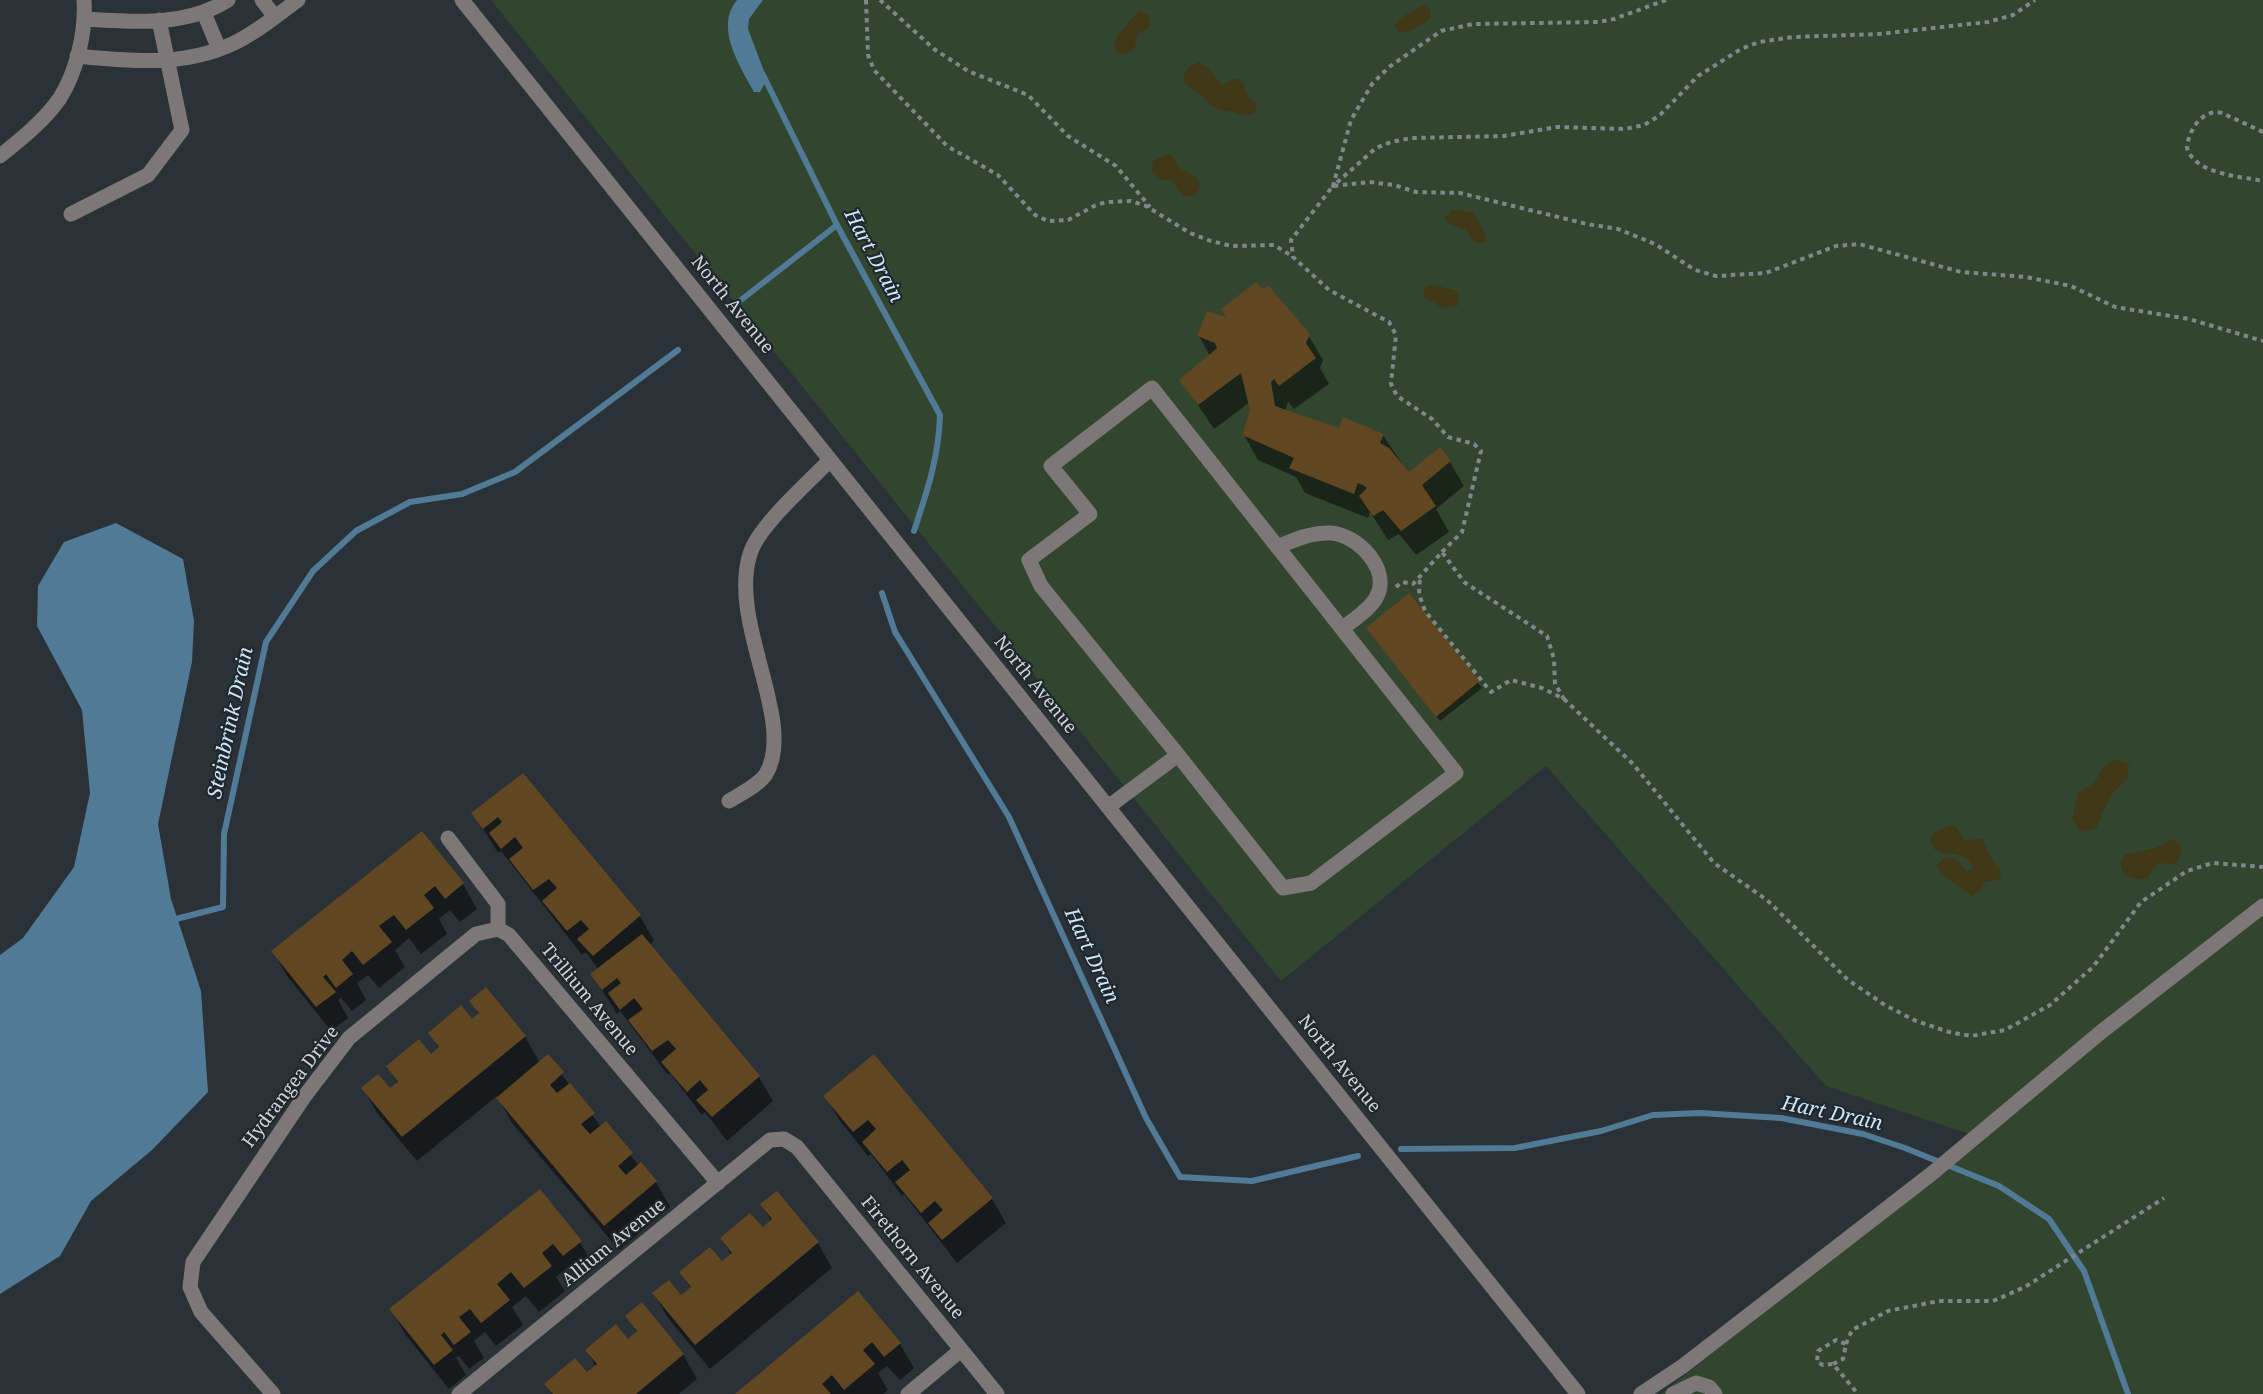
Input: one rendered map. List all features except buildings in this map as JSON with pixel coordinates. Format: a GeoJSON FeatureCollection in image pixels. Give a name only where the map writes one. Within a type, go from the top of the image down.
{"type":"FeatureCollection","features":[{"type":"Feature","properties":{"kind":"street"},"geometry":{"type":"LineString","coordinates":[[0,156],[60,98],[76,56],[85,19],[84,0]]}},
{"type":"Feature","properties":{"kind":"street"},"geometry":{"type":"LineString","coordinates":[[85,19],[141,22],[159,20],[204,13],[228,0]]}},
{"type":"Feature","properties":{"kind":"street"},"geometry":{"type":"LineString","coordinates":[[262,0],[274,17]]}},
{"type":"Feature","properties":{"kind":"street"},"geometry":{"type":"LineString","coordinates":[[76,56],[140,62],[196,57],[233,44],[298,0]]}},
{"type":"Feature","properties":{"kind":"street","name":"North Avenue"},"geometry":{"type":"LineString","coordinates":[[462,0],[1578,1394]]}},
{"type":"Feature","properties":{"kind":"street"},"geometry":{"type":"LineString","coordinates":[[204,13],[219,49]]}},
{"type":"Feature","properties":{"kind":"street"},"geometry":{"type":"LineString","coordinates":[[71,214],[148,175],[182,130],[159,20]]}},
{"type":"Feature","properties":{"kind":"street"},"geometry":{"type":"LineString","coordinates":[[1152,388],[1342,629],[1456,773],[1311,883],[1283,888],[1041,586],[1029,560],[1090,514],[1051,466],[1152,388]]}},
{"type":"Feature","properties":{"kind":"street"},"geometry":{"type":"LineString","coordinates":[[729,801],[764,776],[772,759],[774,719],[752,639],[745,594],[750,554],[759,536],[830,460]]}},
{"type":"Feature","properties":{"kind":"street"},"geometry":{"type":"LineString","coordinates":[[1278,547],[1313,535],[1344,535],[1372,558],[1378,568],[1380,588],[1375,600],[1342,629]]}},
{"type":"Feature","properties":{"kind":"street"},"geometry":{"type":"LineString","coordinates":[[1108,807],[1178,755]]}},
{"type":"Feature","properties":{"kind":"street"},"geometry":{"type":"LineString","coordinates":[[448,838],[498,904],[498,929]]}},
{"type":"Feature","properties":{"kind":"street"},"geometry":{"type":"LineString","coordinates":[[1641,1394],[1683,1366],[1930,1175],[2101,1032],[2263,906]]}},
{"type":"Feature","properties":{"kind":"street","name":"Trillium Avenue"},"geometry":{"type":"LineString","coordinates":[[498,929],[509,935],[718,1183]]}},
{"type":"Feature","properties":{"kind":"street","name":"Hydrangea Drive"},"geometry":{"type":"LineString","coordinates":[[273,1394],[201,1312],[190,1287],[193,1262],[304,1097],[349,1038],[476,934],[498,929]]}},
{"type":"Feature","properties":{"kind":"street","name":"Allium Avenue"},"geometry":{"type":"LineString","coordinates":[[459,1394],[770,1140],[784,1139],[797,1147]]}},
{"type":"Feature","properties":{"kind":"street","name":"Firethorn Avenue"},"geometry":{"type":"LineString","coordinates":[[797,1147],[997,1394]]}},
{"type":"Feature","properties":{"kind":"street"},"geometry":{"type":"LineString","coordinates":[[908,1394],[961,1350]]}},
{"type":"Feature","properties":{"kind":"street"},"geometry":{"type":"LineString","coordinates":[[1673,1394],[1696,1383],[1709,1387],[1715,1394]]}},
{"type":"Feature","properties":{"kind":"path"},"geometry":{"type":"LineString","coordinates":[[866,0],[868,55],[873,70],[947,146],[1007,182],[1035,214],[1048,221],[1062,222],[1096,205],[1119,201],[1139,203],[1190,233],[1211,242],[1232,246],[1274,245],[1293,257],[1329,290],[1389,322],[1396,335],[1391,384],[1397,396],[1432,419],[1448,437],[1474,444],[1481,451],[1462,532],[1413,584],[1402,582],[1375,600]]}},
{"type":"Feature","properties":{"kind":"path"},"geometry":{"type":"LineString","coordinates":[[880,0],[934,49],[968,71],[1028,94],[1068,136],[1116,166],[1153,210]]}},
{"type":"Feature","properties":{"kind":"path"},"geometry":{"type":"LineString","coordinates":[[1333,186],[1351,120],[1372,84],[1389,67],[1441,31],[1473,24],[1599,22],[1622,17],[1666,0]]}},
{"type":"Feature","properties":{"kind":"path"},"geometry":{"type":"LineString","coordinates":[[1293,257],[1291,240],[1333,186],[1376,148],[1391,142],[1412,138],[1504,136],[1564,127],[1625,129],[1644,125],[1659,116],[1698,76],[1741,49],[1759,42],[1793,37],[1880,34],[1988,22],[2013,15],[2035,0]]}},
{"type":"Feature","properties":{"kind":"path"},"geometry":{"type":"LineString","coordinates":[[2263,132],[2222,112],[2214,112],[2203,116],[2195,124],[2187,148],[2192,158],[2200,165],[2263,182]]}},
{"type":"Feature","properties":{"kind":"path"},"geometry":{"type":"LineString","coordinates":[[1333,186],[1369,182],[1394,185],[1416,192],[1465,194],[1587,224],[1618,229],[1655,244],[1695,270],[1716,276],[1766,273],[1836,246],[1859,244],[1961,272],[2026,277],[2071,286],[2115,307],[2189,320],[2263,341]]}},
{"type":"Feature","properties":{"kind":"path"},"geometry":{"type":"LineString","coordinates":[[1442,552],[1464,582],[1547,636],[1554,659],[1555,684],[1564,699],[1633,764],[1714,864],[1767,900],[1848,980],[1916,1021],[1949,1032],[1971,1036],[2005,1030],[2050,1005],[2093,967],[2141,902],[2187,871],[2213,863],[2263,867]]}},
{"type":"Feature","properties":{"kind":"path"},"geometry":{"type":"LineString","coordinates":[[1420,576],[1419,594],[1425,611],[1491,693],[1510,680],[1542,688],[1564,699]]}},
{"type":"Feature","properties":{"kind":"path"},"geometry":{"type":"LineString","coordinates":[[1846,1344],[1836,1340],[1818,1351],[1817,1362],[1822,1365],[1833,1364],[1843,1359],[1852,1330],[1888,1311],[1939,1301],[1992,1301],[2025,1287],[2164,1198]]}},
{"type":"Feature","properties":{"kind":"path"},"geometry":{"type":"LineString","coordinates":[[1833,1364],[1858,1394]]}},
{"type":"Feature","properties":{"kind":"green space"},"geometry":{"type":"Polygon","coordinates":[[[491,0],[2263,0],[2263,1394],[1661,1394],[1984,1139],[1826,1086],[1546,766],[1281,981],[491,0]]]}},
{"type":"Feature","properties":{"kind":"sand"},"geometry":{"type":"Polygon","coordinates":[[[1424,5],[1431,10],[1430,19],[1410,31],[1399,32],[1395,26],[1401,18],[1424,5]]]}},
{"type":"Feature","properties":{"kind":"sand"},"geometry":{"type":"Polygon","coordinates":[[[1139,11],[1149,15],[1150,27],[1137,35],[1134,50],[1126,54],[1118,53],[1114,46],[1117,35],[1139,11]]]}},
{"type":"Feature","properties":{"kind":"sand"},"geometry":{"type":"Polygon","coordinates":[[[1199,62],[1209,69],[1222,85],[1235,78],[1243,82],[1247,96],[1256,103],[1256,112],[1243,114],[1221,110],[1211,106],[1203,96],[1185,84],[1184,75],[1190,66],[1199,62]]]}},
{"type":"Feature","properties":{"kind":"sand"},"geometry":{"type":"Polygon","coordinates":[[[1168,154],[1173,157],[1178,167],[1198,179],[1200,188],[1194,196],[1183,196],[1171,180],[1160,179],[1152,172],[1153,161],[1168,154]]]}},
{"type":"Feature","properties":{"kind":"sand"},"geometry":{"type":"Polygon","coordinates":[[[1452,210],[1473,212],[1486,235],[1485,243],[1475,243],[1465,229],[1448,224],[1445,218],[1452,210]]]}},
{"type":"Feature","properties":{"kind":"sand"},"geometry":{"type":"Polygon","coordinates":[[[1434,285],[1457,291],[1459,299],[1457,306],[1444,308],[1423,297],[1425,287],[1434,285]]]}},
{"type":"Feature","properties":{"kind":"sand"},"geometry":{"type":"Polygon","coordinates":[[[2113,760],[2126,762],[2129,765],[2127,779],[2111,795],[2096,828],[2082,832],[2072,820],[2078,793],[2094,783],[2103,768],[2113,760]]]}},
{"type":"Feature","properties":{"kind":"sand"},"geometry":{"type":"Polygon","coordinates":[[[1949,825],[1956,827],[1964,840],[1982,839],[1993,862],[2001,870],[2000,879],[1985,882],[1980,891],[1972,896],[1941,874],[1937,865],[1945,857],[1956,859],[1967,871],[1973,869],[1971,863],[1962,856],[1934,849],[1931,839],[1934,833],[1949,825]]]}},
{"type":"Feature","properties":{"kind":"sand"},"geometry":{"type":"Polygon","coordinates":[[[2173,839],[2180,844],[2181,854],[2176,864],[2158,863],[2147,878],[2141,879],[2130,877],[2122,871],[2121,861],[2124,855],[2155,848],[2173,839]]]}},
{"type":"Feature","properties":{"kind":"water"},"geometry":{"type":"Polygon","coordinates":[[[737,0],[763,0],[749,19],[748,29],[767,79],[760,92],[754,92],[736,59],[729,34],[728,22],[737,0]]]}},
{"type":"Feature","properties":{"kind":"water"},"geometry":{"type":"Polygon","coordinates":[[[116,523],[183,559],[194,621],[192,662],[158,824],[171,899],[201,991],[208,1092],[152,1150],[91,1201],[60,1256],[0,1294],[0,955],[23,938],[74,867],[90,793],[82,710],[37,626],[38,586],[64,542],[116,523]]]}},
{"type":"Feature","properties":{"kind":"waterway","name":"Hart Drain"},"geometry":{"type":"LineString","coordinates":[[763,75],[837,225],[940,415],[935,459],[914,531]]}},
{"type":"Feature","properties":{"kind":"waterway","name":"Steinbrink Drain"},"geometry":{"type":"LineString","coordinates":[[732,307],[837,225]]}},
{"type":"Feature","properties":{"kind":"waterway","name":"Steinbrink Drain"},"geometry":{"type":"LineString","coordinates":[[172,920],[223,907],[224,834],[266,642],[313,571],[356,531],[410,502],[462,494],[515,472],[678,350]]}},
{"type":"Feature","properties":{"kind":"waterway","name":"Hart Drain"},"geometry":{"type":"LineString","coordinates":[[882,593],[895,632],[1009,817],[1146,1118],[1180,1177],[1252,1181],[1358,1156]]}},
{"type":"Feature","properties":{"kind":"waterway","name":"Hart Drain"},"geometry":{"type":"LineString","coordinates":[[1401,1149],[1515,1148],[1601,1131],[1653,1115],[1700,1113],[1781,1118],[1863,1134],[1905,1148],[1999,1186],[2049,1219],[2084,1271],[2128,1394]]}}]}
